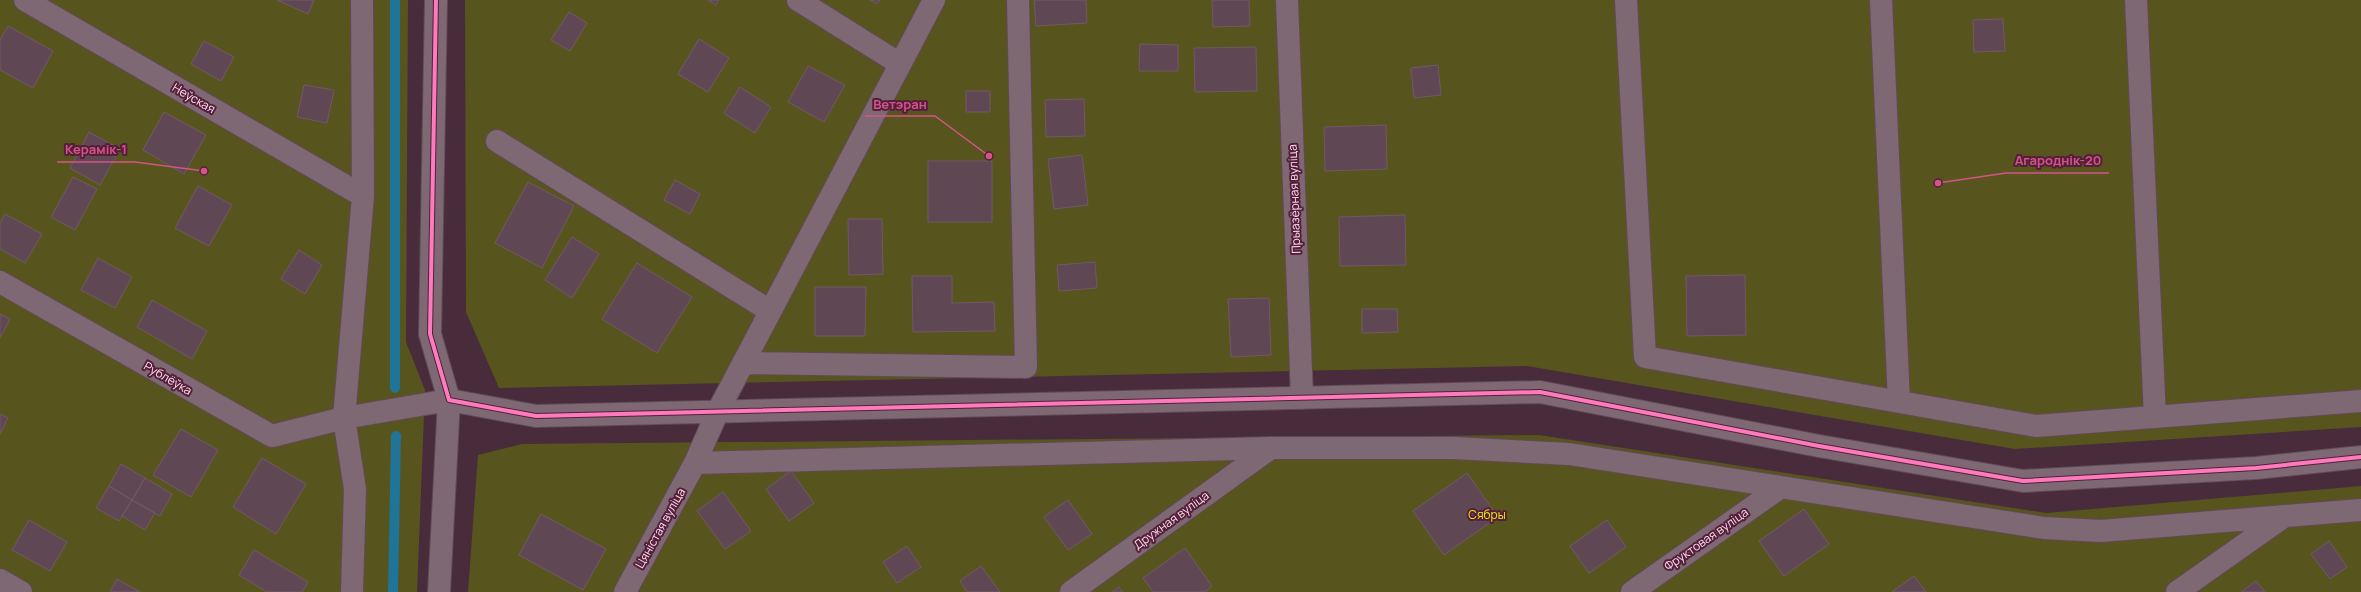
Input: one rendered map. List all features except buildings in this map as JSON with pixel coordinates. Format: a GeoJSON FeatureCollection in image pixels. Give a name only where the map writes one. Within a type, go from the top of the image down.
{"type":"FeatureCollection","features":[{"type":"Feature","properties":{"kind":"street","name":"Неўская"},"geometry":{"type":"LineString","coordinates":[[25,0],[363,196]]}},
{"type":"Feature","properties":{"kind":"street"},"geometry":{"type":"LineString","coordinates":[[352,592],[355,489],[344,418],[363,196],[362,0]]}},
{"type":"Feature","properties":{"kind":"street"},"geometry":{"type":"LineString","coordinates":[[436,0],[430,334],[449,400],[439,592]]}},
{"type":"Feature","properties":{"kind":"street"},"geometry":{"type":"LineString","coordinates":[[798,0],[900,64]]}},
{"type":"Feature","properties":{"kind":"street","name":"Цяністая вуліца"},"geometry":{"type":"LineString","coordinates":[[625,592],[696,463],[718,411],[934,0]]}},
{"type":"Feature","properties":{"kind":"street"},"geometry":{"type":"LineString","coordinates":[[743,363],[1026,367],[1018,0]]}},
{"type":"Feature","properties":{"kind":"street","name":"Прыазёрная вуліца"},"geometry":{"type":"LineString","coordinates":[[1287,0],[1302,398]]}},
{"type":"Feature","properties":{"kind":"street"},"geometry":{"type":"LineString","coordinates":[[1626,0],[1645,357],[2036,426],[2361,401]]}},
{"type":"Feature","properties":{"kind":"street"},"geometry":{"type":"LineString","coordinates":[[1881,0],[1899,402]]}},
{"type":"Feature","properties":{"kind":"street"},"geometry":{"type":"LineString","coordinates":[[2136,0],[2155,417]]}},
{"type":"Feature","properties":{"kind":"street"},"geometry":{"type":"LineString","coordinates":[[497,141],[770,311]]}},
{"type":"Feature","properties":{"kind":"street","name":"Рублёўка"},"geometry":{"type":"LineString","coordinates":[[0,282],[272,436],[344,418],[449,400]]}},
{"type":"Feature","properties":{"kind":"street"},"geometry":{"type":"LineString","coordinates":[[449,400],[536,416],[1540,392],[1819,446],[2023,481],[2256,468],[2361,457]]}},
{"type":"Feature","properties":{"kind":"street"},"geometry":{"type":"LineString","coordinates":[[696,463],[1271,448],[1515,450],[1569,454],[2044,528],[2101,531],[2282,518],[2361,510]]}},
{"type":"Feature","properties":{"kind":"street","name":"Дружная вуліца"},"geometry":{"type":"LineString","coordinates":[[1071,592],[1271,448]]}},
{"type":"Feature","properties":{"kind":"street","name":"Фруктовая вуліца"},"geometry":{"type":"LineString","coordinates":[[1632,592],[1781,487]]}},
{"type":"Feature","properties":{"kind":"street"},"geometry":{"type":"LineString","coordinates":[[2177,592],[2282,518]]}},
{"type":"Feature","properties":{"kind":"street"},"geometry":{"type":"LineString","coordinates":[[0,580],[21,592]]}},
{"type":"Feature","properties":{"kind":"green space"},"geometry":{"type":"Polygon","coordinates":[[[0,0],[408,0],[406,342],[425,390],[417,592],[0,592],[0,0]]]}},
{"type":"Feature","properties":{"kind":"green space"},"geometry":{"type":"Polygon","coordinates":[[[465,0],[2361,0],[2361,427],[2015,449],[1527,366],[499,388],[466,312],[465,0]]]}},
{"type":"Feature","properties":{"kind":"green space","name":"Сябры"},"geometry":{"type":"Polygon","coordinates":[[[1539,435],[2046,513],[2361,486],[2361,592],[468,592],[478,455],[522,444],[1539,435]]]}},
{"type":"Feature","properties":{"kind":"waterway"},"geometry":{"type":"LineString","coordinates":[[395,0],[395,388]]}},
{"type":"Feature","properties":{"kind":"waterway"},"geometry":{"type":"LineString","coordinates":[[393,592],[396,436]]}},
{"type":"Feature","properties":{"kind":"cycle path"},"geometry":{"type":"LineString","coordinates":[[436,0],[430,334],[449,400],[536,416],[1540,392],[1819,446],[2023,481],[2256,468],[2361,457]]}},
{"type":"Feature","properties":{"kind":"place","name":"Ветэран"},"geometry":{"type":"Point","coordinates":[989,156]}},
{"type":"Feature","properties":{"kind":"place","name":"Керамік-1"},"geometry":{"type":"Point","coordinates":[204,171]}},
{"type":"Feature","properties":{"kind":"place","name":"Агароднік-20"},"geometry":{"type":"Point","coordinates":[1938,183]}}]}
